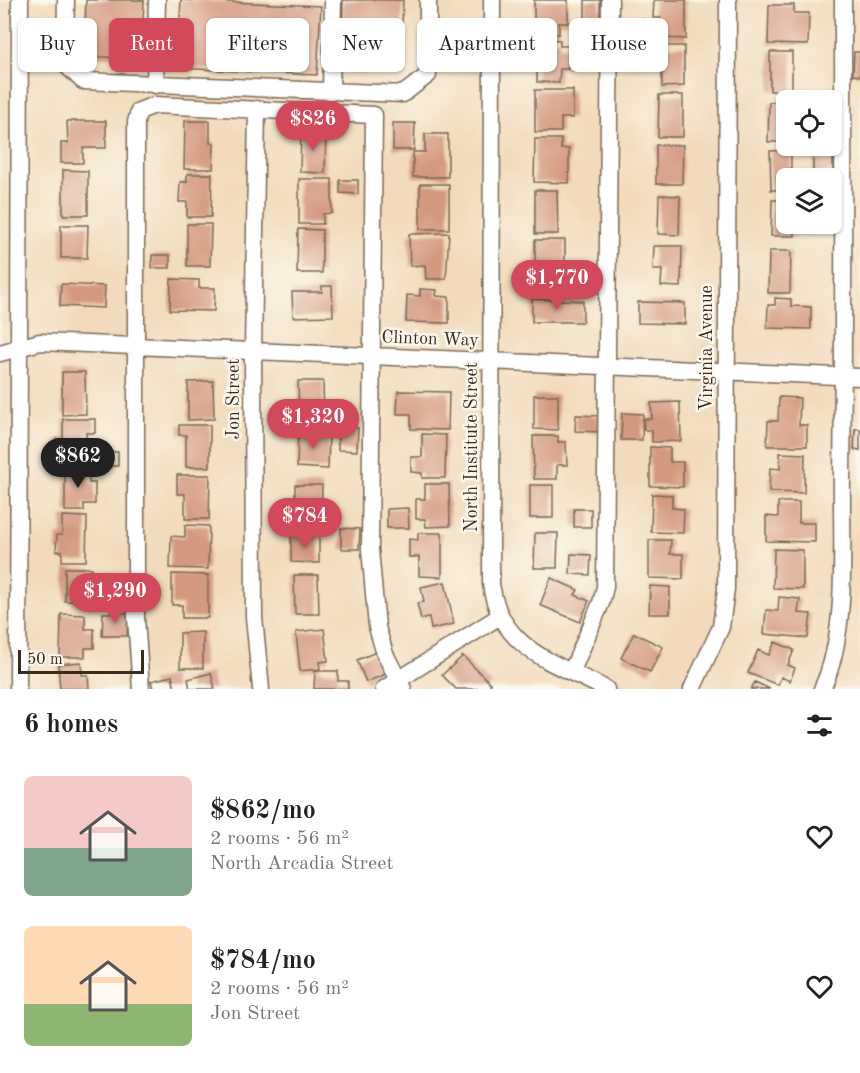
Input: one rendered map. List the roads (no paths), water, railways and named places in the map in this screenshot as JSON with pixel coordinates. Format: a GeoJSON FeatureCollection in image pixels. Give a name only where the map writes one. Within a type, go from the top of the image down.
{"type":"FeatureCollection","features":[{"type":"Feature","properties":{"kind":"street"},"geometry":{"type":"LineString","coordinates":[[20,0],[20,18]]}},
{"type":"Feature","properties":{"kind":"street"},"geometry":{"type":"LineString","coordinates":[[66,0],[66,18]]}},
{"type":"Feature","properties":{"kind":"street"},"geometry":{"type":"LineString","coordinates":[[155,85],[157,0]]}},
{"type":"Feature","properties":{"kind":"street"},"geometry":{"type":"LineString","coordinates":[[332,92],[333,0]]}},
{"type":"Feature","properties":{"kind":"street"},"geometry":{"type":"LineString","coordinates":[[73,72],[83,81],[403,94],[428,75],[428,0]]}},
{"type":"Feature","properties":{"kind":"street","name":"North Institute Street"},"geometry":{"type":"LineString","coordinates":[[492,0],[491,584],[500,616],[512,636],[525,647],[606,689]]}},
{"type":"Feature","properties":{"kind":"street"},"geometry":{"type":"LineString","coordinates":[[572,671],[601,603],[605,587],[610,0]]}},
{"type":"Feature","properties":{"kind":"street","name":"Virginia Avenue"},"geometry":{"type":"LineString","coordinates":[[692,689],[715,644],[724,612],[728,0]]}},
{"type":"Feature","properties":{"kind":"street"},"geometry":{"type":"LineString","coordinates":[[822,689],[832,668],[839,620],[852,376],[843,0]]}},
{"type":"Feature","properties":{"kind":"street"},"geometry":{"type":"LineString","coordinates":[[18,689],[20,72]]}},
{"type":"Feature","properties":{"kind":"street"},"geometry":{"type":"LineString","coordinates":[[141,689],[136,618],[134,346],[136,122],[139,111],[155,105],[374,115],[370,549],[374,607],[395,686],[500,616]]}},
{"type":"Feature","properties":{"kind":"street","name":"Jon Street"},"geometry":{"type":"LineString","coordinates":[[256,110],[253,351],[254,627],[261,689]]}},
{"type":"Feature","properties":{"kind":"street","name":"Clinton Way"},"geometry":{"type":"LineString","coordinates":[[0,353],[37,342],[852,376]]}}]}
